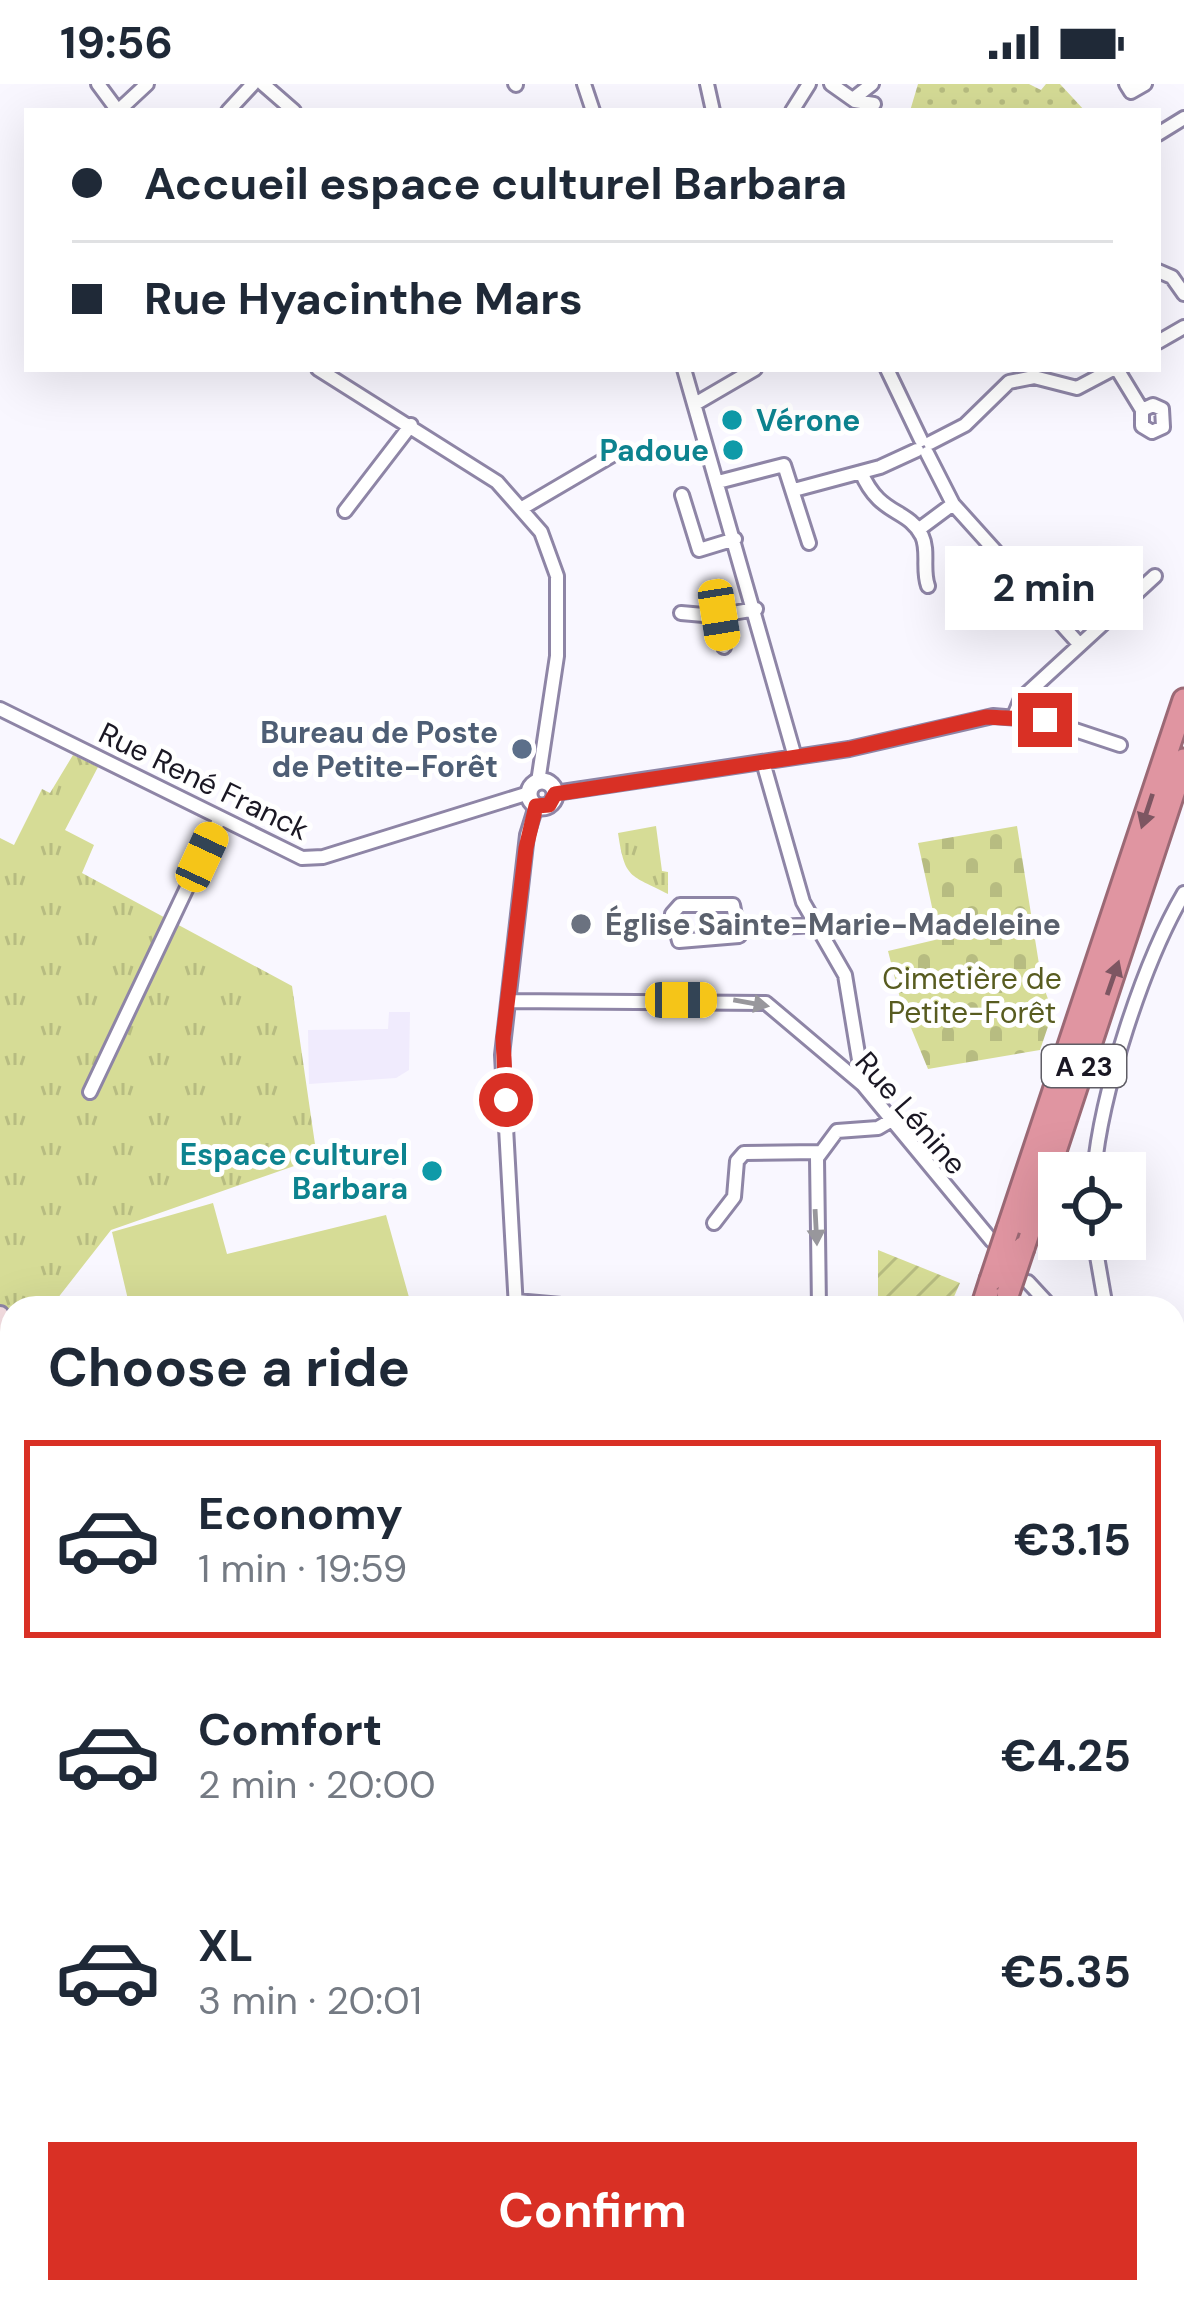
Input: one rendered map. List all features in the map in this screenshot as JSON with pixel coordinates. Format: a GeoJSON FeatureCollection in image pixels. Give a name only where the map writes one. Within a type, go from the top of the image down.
{"type":"FeatureCollection","features":[{"type":"Feature","properties":{"kind":"highway","name":"A 23"},"geometry":{"type":"LineString","coordinates":[[1008,1291],[1000,1235],[1184,700]]}},
{"type":"Feature","properties":{"kind":"highway","name":"A 23"},"geometry":{"type":"LineString","coordinates":[[1008,1291],[1184,760]]}},
{"type":"Feature","properties":{"kind":"highway"},"geometry":{"type":"LineString","coordinates":[[1164,827],[1184,787]]}},
{"type":"Feature","properties":{"kind":"main road"},"geometry":{"type":"LineString","coordinates":[[0,1317],[0,1337]]}},
{"type":"Feature","properties":{"kind":"street"},"geometry":{"type":"LineString","coordinates":[[121,108],[147,84]]}},
{"type":"Feature","properties":{"kind":"street"},"geometry":{"type":"LineString","coordinates":[[232,108],[253,84]]}},
{"type":"Feature","properties":{"kind":"street"},"geometry":{"type":"LineString","coordinates":[[263,84],[291,108]]}},
{"type":"Feature","properties":{"kind":"street"},"geometry":{"type":"LineString","coordinates":[[831,84],[853,104],[874,104]]}},
{"type":"Feature","properties":{"kind":"street"},"geometry":{"type":"LineString","coordinates":[[853,104],[872,84]]}},
{"type":"Feature","properties":{"kind":"street"},"geometry":{"type":"LineString","coordinates":[[1126,84],[1131,92],[1145,84]]}},
{"type":"Feature","properties":{"kind":"street"},"geometry":{"type":"LineString","coordinates":[[1161,273],[1170,275],[1184,294]]}},
{"type":"Feature","properties":{"kind":"street"},"geometry":{"type":"LineString","coordinates":[[323,372],[453,452],[524,507],[551,554],[557,585],[557,665],[524,861],[502,1054],[516,1296]]}},
{"type":"Feature","properties":{"kind":"street"},"geometry":{"type":"LineString","coordinates":[[685,372],[795,757]]}},
{"type":"Feature","properties":{"kind":"street"},"geometry":{"type":"LineString","coordinates":[[695,404],[750,372]]}},
{"type":"Feature","properties":{"kind":"street"},"geometry":{"type":"LineString","coordinates":[[888,372],[953,504],[1080,645]]}},
{"type":"Feature","properties":{"kind":"street"},"geometry":{"type":"LineString","coordinates":[[1002,372],[1009,382]]}},
{"type":"Feature","properties":{"kind":"street"},"geometry":{"type":"LineString","coordinates":[[794,490],[861,472],[924,447],[965,425],[1009,382],[1031,377],[1079,388],[1109,372]]}},
{"type":"Feature","properties":{"kind":"street"},"geometry":{"type":"LineString","coordinates":[[1117,372],[1142,410]]}},
{"type":"Feature","properties":{"kind":"street"},"geometry":{"type":"LineString","coordinates":[[345,511],[411,425]]}},
{"type":"Feature","properties":{"kind":"street"},"geometry":{"type":"LineString","coordinates":[[524,507],[622,450]]}},
{"type":"Feature","properties":{"kind":"street"},"geometry":{"type":"LineString","coordinates":[[718,482],[780,464],[788,469],[808,544]]}},
{"type":"Feature","properties":{"kind":"street"},"geometry":{"type":"LineString","coordinates":[[861,472],[876,502],[917,530],[925,544],[928,586]]}},
{"type":"Feature","properties":{"kind":"street"},"geometry":{"type":"LineString","coordinates":[[682,495],[698,550],[735,539]]}},
{"type":"Feature","properties":{"kind":"street"},"geometry":{"type":"LineString","coordinates":[[917,530],[953,504]]}},
{"type":"Feature","properties":{"kind":"street"},"geometry":{"type":"LineString","coordinates":[[1014,716],[1021,699],[1155,576]]}},
{"type":"Feature","properties":{"kind":"street"},"geometry":{"type":"LineString","coordinates":[[681,613],[719,615],[756,609]]}},
{"type":"Feature","properties":{"kind":"street"},"geometry":{"type":"LineString","coordinates":[[719,615],[724,647]]}},
{"type":"Feature","properties":{"kind":"street","name":"Rue René Franck"},"geometry":{"type":"LineString","coordinates":[[0,709],[297,857],[312,859],[534,794]]}},
{"type":"Feature","properties":{"kind":"street"},"geometry":{"type":"LineString","coordinates":[[534,794],[549,805],[555,794],[795,757],[972,719],[1014,716],[1120,745]]}},
{"type":"Feature","properties":{"kind":"street"},"geometry":{"type":"LineString","coordinates":[[763,762],[803,902],[835,950],[849,990],[863,1085]]}},
{"type":"Feature","properties":{"kind":"street"},"geometry":{"type":"LineString","coordinates":[[90,1092],[220,818]]}},
{"type":"Feature","properties":{"kind":"street"},"geometry":{"type":"LineString","coordinates":[[1097,1152],[1103,1116],[1144,983],[1184,893]]}},
{"type":"Feature","properties":{"kind":"street"},"geometry":{"type":"LineString","coordinates":[[728,903],[737,909],[740,929],[732,940],[681,942],[672,933],[672,914],[680,905],[728,903]]}},
{"type":"Feature","properties":{"kind":"street"},"geometry":{"type":"LineString","coordinates":[[740,929],[817,926]]}},
{"type":"Feature","properties":{"kind":"street","name":"Rue Lénine"},"geometry":{"type":"LineString","coordinates":[[508,1001],[762,1001],[863,1085],[890,1121],[1000,1235]]}},
{"type":"Feature","properties":{"kind":"street"},"geometry":{"type":"LineString","coordinates":[[819,1296],[820,1262],[814,1232],[819,1152],[837,1131],[872,1129],[890,1121]]}},
{"type":"Feature","properties":{"kind":"street"},"geometry":{"type":"LineString","coordinates":[[714,1223],[734,1197],[737,1161],[744,1153],[819,1152]]}},
{"type":"Feature","properties":{"kind":"street"},"geometry":{"type":"LineString","coordinates":[[1098,1260],[1104,1296]]}},
{"type":"Feature","properties":{"kind":"shaded area"},"geometry":{"type":"Polygon","coordinates":[[[389,1012],[410,1012],[409,1070],[396,1078],[309,1084],[308,1030],[388,1029],[389,1012]]]}},
{"type":"Feature","properties":{"kind":"green space"},"geometry":{"type":"Polygon","coordinates":[[[918,84],[1029,84],[1041,90],[1046,84],[1060,84],[1082,108],[911,108],[918,84]]]}},
{"type":"Feature","properties":{"kind":"green space"},"geometry":{"type":"Polygon","coordinates":[[[73,755],[98,767],[65,830],[94,845],[82,873],[292,986],[317,1158],[111,1230],[59,1296],[0,1296],[0,838],[14,845],[42,789],[50,793],[73,755]]]}},
{"type":"Feature","properties":{"kind":"green space"},"geometry":{"type":"Polygon","coordinates":[[[656,826],[662,871],[668,872],[668,894],[631,874],[618,833],[656,826]]]}},
{"type":"Feature","properties":{"kind":"green space","name":"Cimetière de Petite-Forêt"},"geometry":{"type":"Polygon","coordinates":[[[1017,826],[1042,983],[1053,1012],[1040,1050],[928,1069],[902,1006],[888,951],[939,939],[918,843],[1017,826]]]}},
{"type":"Feature","properties":{"kind":"green space"},"geometry":{"type":"Polygon","coordinates":[[[213,1203],[227,1254],[386,1215],[409,1296],[127,1296],[112,1232],[213,1203]]]}},
{"type":"Feature","properties":{"kind":"green space"},"geometry":{"type":"Polygon","coordinates":[[[878,1250],[960,1283],[954,1296],[878,1296],[878,1250]]]}},
{"type":"Feature","properties":{"kind":"place","name":"Vérone"},"geometry":{"type":"Point","coordinates":[732,420]}},
{"type":"Feature","properties":{"kind":"place","name":"Padoue"},"geometry":{"type":"Point","coordinates":[733,450]}},
{"type":"Feature","properties":{"kind":"place","name":"Bureau de Poste de Petite-Forêt"},"geometry":{"type":"Point","coordinates":[522,749]}},
{"type":"Feature","properties":{"kind":"place","name":"Église Sainte-Marie-Madeleine"},"geometry":{"type":"Point","coordinates":[581,924]}},
{"type":"Feature","properties":{"kind":"place","name":"Espace culturel Barbara"},"geometry":{"type":"Point","coordinates":[432,1171]}},
{"type":"Feature","properties":{"kind":"route"},"geometry":{"type":"LineString","coordinates":[[506,1100],[503,1038],[526,848],[536,806],[549,805],[555,794],[849,749],[972,719],[1025,716],[1045,720]]}}]}
